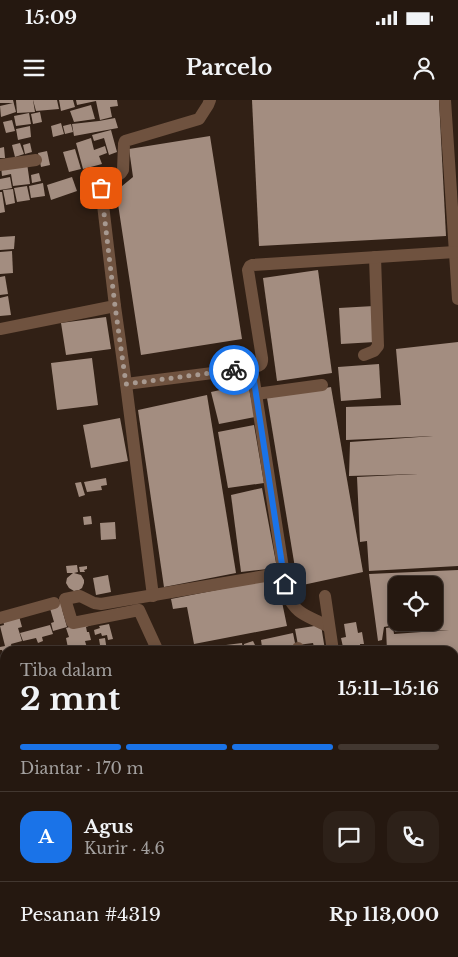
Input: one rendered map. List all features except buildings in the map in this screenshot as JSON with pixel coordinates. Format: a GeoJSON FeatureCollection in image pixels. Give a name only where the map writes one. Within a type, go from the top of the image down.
{"type":"FeatureCollection","features":[{"type":"Feature","properties":{"kind":"street"},"geometry":{"type":"LineString","coordinates":[[153,596],[101,188],[123,170],[125,141],[199,118],[210,100]]}},
{"type":"Feature","properties":{"kind":"street"},"geometry":{"type":"LineString","coordinates":[[445,100],[458,299]]}},
{"type":"Feature","properties":{"kind":"street"},"geometry":{"type":"LineString","coordinates":[[0,165],[36,160]]}},
{"type":"Feature","properties":{"kind":"street"},"geometry":{"type":"LineString","coordinates":[[126,384],[252,368],[261,365],[263,362],[248,270],[252,265],[455,252]]}},
{"type":"Feature","properties":{"kind":"street"},"geometry":{"type":"LineString","coordinates":[[364,355],[378,346],[376,257]]}},
{"type":"Feature","properties":{"kind":"street"},"geometry":{"type":"LineString","coordinates":[[0,329],[115,306]]}},
{"type":"Feature","properties":{"kind":"street"},"geometry":{"type":"LineString","coordinates":[[252,368],[287,594],[295,608],[300,612],[329,627]]}},
{"type":"Feature","properties":{"kind":"street"},"geometry":{"type":"LineString","coordinates":[[256,394],[322,385]]}},
{"type":"Feature","properties":{"kind":"street"},"geometry":{"type":"LineString","coordinates":[[155,646],[139,610],[73,623],[65,599],[80,596],[94,603],[101,604],[284,573]]}},
{"type":"Feature","properties":{"kind":"street"},"geometry":{"type":"LineString","coordinates":[[325,596],[332,646]]}},
{"type":"Feature","properties":{"kind":"street"},"geometry":{"type":"LineString","coordinates":[[0,618],[54,602]]}},
{"type":"Feature","properties":{"kind":"way so far"},"geometry":{"type":"LineString","coordinates":[[101,188],[126,384],[234,370]]}},
{"type":"Feature","properties":{"kind":"route"},"geometry":{"type":"LineString","coordinates":[[234,370],[252,368],[285,584]]}}]}
